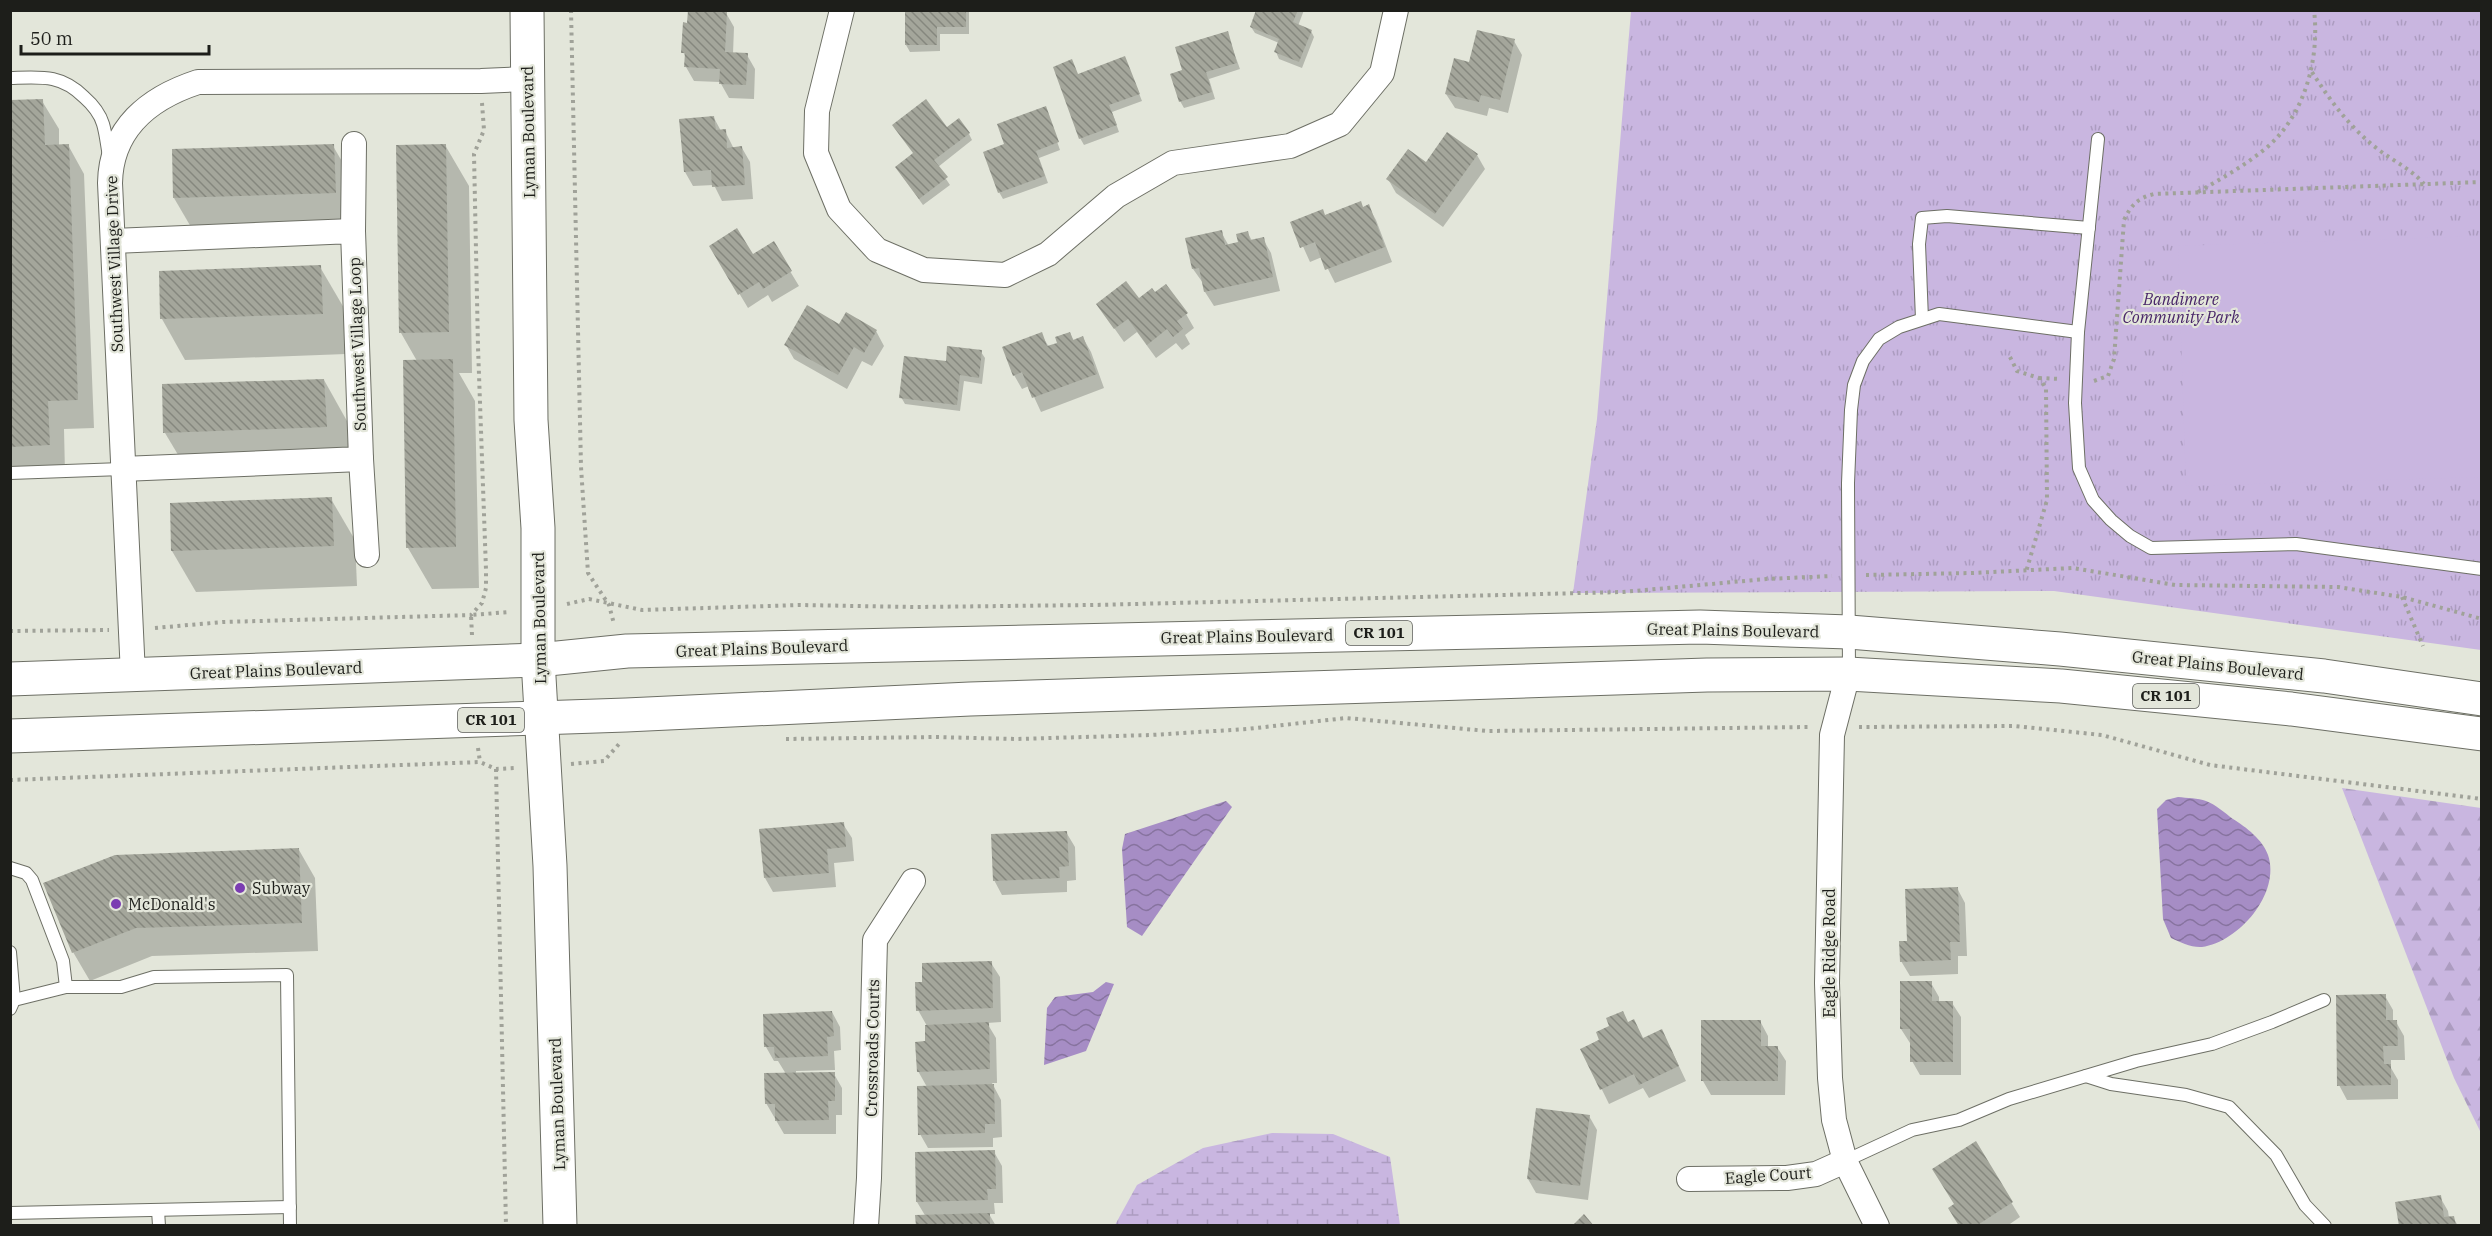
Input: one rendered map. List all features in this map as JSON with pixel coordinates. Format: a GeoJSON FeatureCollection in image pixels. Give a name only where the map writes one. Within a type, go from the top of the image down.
{"type":"FeatureCollection","features":[{"type":"Feature","properties":{"kind":"main road","name":"Lyman Boulevard"},"geometry":{"type":"LineString","coordinates":[[526,10],[531,420],[538,528],[538,660],[550,866],[560,1226]]}},
{"type":"Feature","properties":{"kind":"main road","name":"Great Plains Boulevard"},"geometry":{"type":"LineString","coordinates":[[10,679],[473,663],[538,660],[620,652],[1700,627],[1849,632],[2060,649],[2324,676],[2481,699]]}},
{"type":"Feature","properties":{"kind":"main road","name":"CR 101"},"geometry":{"type":"LineString","coordinates":[[10,736],[474,720],[982,698],[1707,675],[1848,674],[2072,687],[2291,709],[2481,734]]}},
{"type":"Feature","properties":{"kind":"street"},"geometry":{"type":"LineString","coordinates":[[842,10],[817,111],[816,153],[839,209],[877,250],[924,270],[1005,275],[1048,254],[1116,196],[1173,163],[1290,146],[1340,124],[1382,73],[1396,10]]}},
{"type":"Feature","properties":{"kind":"street","name":"Southwest Village Drive"},"geometry":{"type":"LineString","coordinates":[[133,675],[110,161],[122,135],[140,113],[158,99],[178,88],[198,82],[527,79]]}},
{"type":"Feature","properties":{"kind":"street","name":"Southwest Village Loop"},"geometry":{"type":"LineString","coordinates":[[354,144],[353,231],[361,459],[367,555]]}},
{"type":"Feature","properties":{"kind":"street"},"geometry":{"type":"LineString","coordinates":[[113,241],[353,231]]}},
{"type":"Feature","properties":{"kind":"street"},"geometry":{"type":"LineString","coordinates":[[122,469],[361,459]]}},
{"type":"Feature","properties":{"kind":"street","name":"Eagle Ridge Road"},"geometry":{"type":"LineString","coordinates":[[1848,674],[1832,735],[1827,983],[1832,1099],[1834,1120],[1845,1161],[1877,1226]]}},
{"type":"Feature","properties":{"kind":"street","name":"Crossroads Courts"},"geometry":{"type":"LineString","coordinates":[[866,1226],[875,940],[913,881]]}},
{"type":"Feature","properties":{"kind":"street","name":"Eagle Court"},"geometry":{"type":"LineString","coordinates":[[1689,1179],[1786,1178],[1816,1174],[1845,1161]]}},
{"type":"Feature","properties":{"kind":"lane"},"geometry":{"type":"LineString","coordinates":[[10,78],[52,78],[77,89],[91,104],[103,123],[110,161]]}},
{"type":"Feature","properties":{"kind":"lane"},"geometry":{"type":"LineString","coordinates":[[2098,139],[2078,332],[2076,380],[2079,468],[2093,500],[2130,536],[2151,548],[2296,544],[2481,569]]}},
{"type":"Feature","properties":{"kind":"lane"},"geometry":{"type":"LineString","coordinates":[[1922,319],[1919,244],[1922,218],[1947,216],[2089,228]]}},
{"type":"Feature","properties":{"kind":"lane"},"geometry":{"type":"LineString","coordinates":[[1848,674],[1848,483],[1854,385],[1863,361],[1879,339],[1899,327],[1939,314],[2078,332]]}},
{"type":"Feature","properties":{"kind":"lane"},"geometry":{"type":"LineString","coordinates":[[10,473],[122,469]]}},
{"type":"Feature","properties":{"kind":"lane"},"geometry":{"type":"LineString","coordinates":[[10,868],[26,873],[32,880],[63,961],[66,987]]}},
{"type":"Feature","properties":{"kind":"lane"},"geometry":{"type":"LineString","coordinates":[[10,952],[12,1002],[66,987],[121,987],[154,977],[287,975],[290,1226]]}},
{"type":"Feature","properties":{"kind":"lane"},"geometry":{"type":"LineString","coordinates":[[1845,1161],[1912,1130],[1959,1120],[2008,1099],[2136,1060],[2212,1044],[2324,1000]]}},
{"type":"Feature","properties":{"kind":"lane"},"geometry":{"type":"LineString","coordinates":[[2086,1076],[2110,1084],[2186,1095],[2229,1107],[2276,1155],[2305,1205],[2325,1226]]}},
{"type":"Feature","properties":{"kind":"lane"},"geometry":{"type":"LineString","coordinates":[[10,1214],[290,1207]]}},
{"type":"Feature","properties":{"kind":"lane"},"geometry":{"type":"LineString","coordinates":[[158,1210],[159,1226]]}},
{"type":"Feature","properties":{"kind":"path"},"geometry":{"type":"LineString","coordinates":[[571,10],[583,490],[588,573],[609,605],[620,652]]}},
{"type":"Feature","properties":{"kind":"path"},"geometry":{"type":"LineString","coordinates":[[2198,192],[2234,171],[2266,148],[2291,119],[2312,71],[2314,10]]}},
{"type":"Feature","properties":{"kind":"path"},"geometry":{"type":"LineString","coordinates":[[2312,71],[2329,100],[2353,128],[2380,151],[2414,173],[2424,184]]}},
{"type":"Feature","properties":{"kind":"path"},"geometry":{"type":"LineString","coordinates":[[473,663],[471,615],[482,603],[486,588],[474,154],[484,130],[481,81]]}},
{"type":"Feature","properties":{"kind":"path"},"geometry":{"type":"LineString","coordinates":[[2010,357],[2018,371],[2039,378],[2098,381],[2108,376],[2114,359],[2124,220],[2130,207],[2142,197],[2154,194],[2198,192],[2481,183]]}},
{"type":"Feature","properties":{"kind":"path"},"geometry":{"type":"LineString","coordinates":[[2026,572],[2047,500],[2046,388],[2039,378]]}},
{"type":"Feature","properties":{"kind":"path"},"geometry":{"type":"LineString","coordinates":[[10,631],[132,630],[223,622],[471,615],[538,609],[589,599],[609,605],[642,610],[799,605],[939,607],[1313,600],[1623,592],[1766,579],[2026,572],[2073,568],[2175,585],[2338,587],[2402,597],[2481,619]]}},
{"type":"Feature","properties":{"kind":"path"},"geometry":{"type":"LineString","coordinates":[[2402,597],[2423,646]]}},
{"type":"Feature","properties":{"kind":"path"},"geometry":{"type":"LineString","coordinates":[[780,739],[934,737],[1017,739],[1151,735],[1247,729],[1346,718],[1487,731],[2015,726],[2091,734],[2210,765],[2481,799]]}},
{"type":"Feature","properties":{"kind":"path"},"geometry":{"type":"LineString","coordinates":[[474,720],[480,762]]}},
{"type":"Feature","properties":{"kind":"path"},"geometry":{"type":"LineString","coordinates":[[10,780],[480,762],[496,769],[506,1226]]}},
{"type":"Feature","properties":{"kind":"green space","name":"Bandimere Community Park"},"geometry":{"type":"Polygon","coordinates":[[[1631,11],[2481,11],[2481,650],[2054,591],[1573,593],[1597,419],[1631,11]]]}},
{"type":"Feature","properties":{"kind":"green space"},"geometry":{"type":"Polygon","coordinates":[[[2481,236],[2481,477],[2186,486],[2178,246],[2481,236]]]}},
{"type":"Feature","properties":{"kind":"green space"},"geometry":{"type":"Polygon","coordinates":[[[2342,788],[2481,808],[2481,1133],[2454,1078],[2342,788]]]}},
{"type":"Feature","properties":{"kind":"green space"},"geometry":{"type":"Polygon","coordinates":[[[1272,1133],[1333,1134],[1390,1157],[1400,1225],[1115,1225],[1137,1185],[1203,1148],[1272,1133]]]}},
{"type":"Feature","properties":{"kind":"water"},"geometry":{"type":"Polygon","coordinates":[[[2178,797],[2200,799],[2220,809],[2258,839],[2268,855],[2270,870],[2268,885],[2254,913],[2230,936],[2202,947],[2190,946],[2171,938],[2163,919],[2157,809],[2166,800],[2178,797]]]}},
{"type":"Feature","properties":{"kind":"water"},"geometry":{"type":"Polygon","coordinates":[[[1226,801],[1232,807],[1142,936],[1127,927],[1122,849],[1125,834],[1226,801]]]}},
{"type":"Feature","properties":{"kind":"water"},"geometry":{"type":"Polygon","coordinates":[[[1106,982],[1114,984],[1086,1051],[1044,1065],[1047,1008],[1055,997],[1093,992],[1106,982]]]}},
{"type":"Feature","properties":{"kind":"building"},"geometry":{"type":"Polygon","coordinates":[[[688,10],[727,11],[725,52],[748,53],[746,85],[719,84],[720,69],[684,67],[685,53],[681,53],[683,22],[687,23],[688,10]]]}},
{"type":"Feature","properties":{"kind":"building"},"geometry":{"type":"Polygon","coordinates":[[[905,10],[966,10],[966,27],[937,27],[937,45],[905,45],[905,10]]]}},
{"type":"Feature","properties":{"kind":"building"},"geometry":{"type":"Polygon","coordinates":[[[1256,10],[1298,10],[1293,22],[1312,30],[1299,62],[1274,52],[1279,39],[1250,27],[1256,10]]]}},
{"type":"Feature","properties":{"kind":"building"},"geometry":{"type":"Polygon","coordinates":[[[1477,30],[1515,39],[1500,100],[1481,95],[1479,102],[1445,94],[1454,58],[1469,62],[1477,30]]]}},
{"type":"Feature","properties":{"kind":"building"},"geometry":{"type":"Polygon","coordinates":[[[1228,31],[1237,63],[1206,72],[1212,92],[1179,102],[1170,74],[1182,70],[1175,47],[1228,31]]]}},
{"type":"Feature","properties":{"kind":"building"},"geometry":{"type":"Polygon","coordinates":[[[1125,56],[1140,94],[1109,105],[1117,125],[1079,139],[1053,67],[1072,59],[1078,74],[1125,56]]]}},
{"type":"Feature","properties":{"kind":"building"},"geometry":{"type":"Polygon","coordinates":[[[43,99],[45,145],[69,144],[78,400],[48,401],[50,445],[10,447],[10,100],[43,99]]]}},
{"type":"Feature","properties":{"kind":"building"},"geometry":{"type":"Polygon","coordinates":[[[926,99],[947,127],[959,118],[970,133],[934,160],[948,177],[919,199],[895,167],[913,153],[892,125],[926,99]]]}},
{"type":"Feature","properties":{"kind":"building"},"geometry":{"type":"Polygon","coordinates":[[[1046,106],[1059,142],[1036,151],[1045,176],[998,193],[983,152],[1004,144],[997,124],[1046,106]]]}},
{"type":"Feature","properties":{"kind":"building"},"geometry":{"type":"Polygon","coordinates":[[[714,116],[716,130],[726,129],[727,148],[742,146],[745,185],[712,187],[711,170],[684,172],[679,119],[714,116]]]}},
{"type":"Feature","properties":{"kind":"building"},"geometry":{"type":"Polygon","coordinates":[[[1447,132],[1478,154],[1435,214],[1386,179],[1408,149],[1426,162],[1447,132]]]}},
{"type":"Feature","properties":{"kind":"building"},"geometry":{"type":"Polygon","coordinates":[[[334,144],[336,193],[173,198],[172,149],[334,144]]]}},
{"type":"Feature","properties":{"kind":"building"},"geometry":{"type":"Polygon","coordinates":[[[446,144],[449,332],[399,333],[396,145],[446,144]]]}},
{"type":"Feature","properties":{"kind":"building"},"geometry":{"type":"Polygon","coordinates":[[[1361,201],[1363,207],[1369,204],[1385,247],[1325,270],[1315,242],[1300,248],[1290,222],[1323,209],[1325,215],[1361,201]]]}},
{"type":"Feature","properties":{"kind":"building"},"geometry":{"type":"Polygon","coordinates":[[[737,228],[753,254],[774,241],[792,271],[763,289],[759,282],[738,295],[709,246],[737,228]]]}},
{"type":"Feature","properties":{"kind":"building"},"geometry":{"type":"Polygon","coordinates":[[[1222,230],[1225,245],[1238,242],[1236,234],[1248,231],[1250,240],[1264,237],[1273,277],[1204,292],[1199,268],[1192,269],[1185,238],[1222,230]]]}},
{"type":"Feature","properties":{"kind":"building"},"geometry":{"type":"Polygon","coordinates":[[[321,265],[323,314],[160,319],[159,271],[321,265]]]}},
{"type":"Feature","properties":{"kind":"building"},"geometry":{"type":"Polygon","coordinates":[[[1126,281],[1139,298],[1152,288],[1155,292],[1166,284],[1188,313],[1177,321],[1183,329],[1173,337],[1167,329],[1147,345],[1128,319],[1114,329],[1096,304],[1126,281]]]}},
{"type":"Feature","properties":{"kind":"building"},"geometry":{"type":"Polygon","coordinates":[[[807,305],[839,324],[846,312],[877,330],[864,353],[854,347],[838,375],[784,345],[807,305]]]}},
{"type":"Feature","properties":{"kind":"building"},"geometry":{"type":"Polygon","coordinates":[[[1042,332],[1047,346],[1057,343],[1055,337],[1070,332],[1073,340],[1083,336],[1097,374],[1032,398],[1022,372],[1013,376],[1002,347],[1042,332]]]}},
{"type":"Feature","properties":{"kind":"building"},"geometry":{"type":"Polygon","coordinates":[[[947,346],[982,350],[979,378],[960,375],[957,405],[899,398],[904,356],[946,361],[947,346]]]}},
{"type":"Feature","properties":{"kind":"building"},"geometry":{"type":"Polygon","coordinates":[[[453,359],[456,547],[406,548],[403,360],[453,359]]]}},
{"type":"Feature","properties":{"kind":"building"},"geometry":{"type":"Polygon","coordinates":[[[324,379],[327,427],[163,433],[162,384],[324,379]]]}},
{"type":"Feature","properties":{"kind":"building"},"geometry":{"type":"Polygon","coordinates":[[[332,497],[334,546],[171,551],[170,503],[332,497]]]}},
{"type":"Feature","properties":{"kind":"building"},"geometry":{"type":"Polygon","coordinates":[[[844,822],[846,847],[827,849],[829,873],[764,878],[759,829],[844,822]]]}},
{"type":"Feature","properties":{"kind":"building"},"geometry":{"type":"Polygon","coordinates":[[[1067,831],[1069,866],[1059,867],[1060,878],[993,881],[991,834],[1067,831]]]}},
{"type":"Feature","properties":{"kind":"building"},"geometry":{"type":"Polygon","coordinates":[[[299,848],[302,923],[136,928],[72,953],[43,883],[115,855],[299,848]]]}},
{"type":"Feature","properties":{"kind":"building"},"geometry":{"type":"Polygon","coordinates":[[[1958,887],[1960,942],[1950,942],[1951,960],[1900,962],[1899,941],[1907,941],[1905,889],[1958,887]]]}},
{"type":"Feature","properties":{"kind":"building"},"geometry":{"type":"Polygon","coordinates":[[[992,961],[993,1008],[916,1011],[915,982],[922,982],[922,963],[992,961]]]}},
{"type":"Feature","properties":{"kind":"building"},"geometry":{"type":"Polygon","coordinates":[[[1900,981],[1932,981],[1932,1001],[1953,1001],[1953,1062],[1910,1062],[1910,1029],[1900,1029],[1900,981]]]}},
{"type":"Feature","properties":{"kind":"building"},"geometry":{"type":"Polygon","coordinates":[[[2386,994],[2386,1020],[2397,1020],[2398,1046],[2383,1046],[2384,1064],[2391,1064],[2391,1085],[2337,1086],[2336,995],[2386,994]]]}},
{"type":"Feature","properties":{"kind":"building"},"geometry":{"type":"Polygon","coordinates":[[[832,1011],[834,1036],[827,1037],[828,1056],[775,1058],[774,1047],[764,1047],[763,1014],[832,1011]]]}},
{"type":"Feature","properties":{"kind":"building"},"geometry":{"type":"Polygon","coordinates":[[[1623,1011],[1628,1022],[1634,1019],[1643,1038],[1662,1029],[1679,1066],[1639,1085],[1634,1074],[1600,1090],[1580,1049],[1599,1040],[1596,1032],[1609,1026],[1606,1018],[1623,1011]]]}},
{"type":"Feature","properties":{"kind":"building"},"geometry":{"type":"Polygon","coordinates":[[[1701,1020],[1761,1020],[1761,1046],[1778,1046],[1778,1081],[1701,1081],[1701,1020]]]}},
{"type":"Feature","properties":{"kind":"building"},"geometry":{"type":"Polygon","coordinates":[[[989,1022],[990,1069],[917,1072],[915,1042],[925,1041],[925,1025],[989,1022]]]}},
{"type":"Feature","properties":{"kind":"building"},"geometry":{"type":"Polygon","coordinates":[[[835,1072],[835,1101],[828,1101],[829,1120],[775,1121],[775,1104],[765,1104],[764,1073],[835,1072]]]}},
{"type":"Feature","properties":{"kind":"building"},"geometry":{"type":"Polygon","coordinates":[[[994,1084],[995,1124],[985,1124],[985,1133],[918,1135],[917,1086],[994,1084]]]}},
{"type":"Feature","properties":{"kind":"building"},"geometry":{"type":"Polygon","coordinates":[[[1536,1108],[1590,1115],[1580,1186],[1527,1179],[1536,1108]]]}},
{"type":"Feature","properties":{"kind":"building"},"geometry":{"type":"Polygon","coordinates":[[[1976,1141],[2013,1202],[1976,1226],[1959,1226],[1948,1208],[1954,1204],[1932,1169],[1976,1141]]]}},
{"type":"Feature","properties":{"kind":"building"},"geometry":{"type":"Polygon","coordinates":[[[995,1150],[996,1189],[987,1189],[988,1200],[916,1202],[915,1152],[995,1150]]]}},
{"type":"Feature","properties":{"kind":"building"},"geometry":{"type":"Polygon","coordinates":[[[2441,1195],[2444,1217],[2454,1216],[2456,1226],[2399,1226],[2395,1202],[2441,1195]]]}},
{"type":"Feature","properties":{"kind":"building"},"geometry":{"type":"Polygon","coordinates":[[[990,1213],[990,1226],[916,1226],[915,1215],[990,1213]]]}},
{"type":"Feature","properties":{"kind":"building"},"geometry":{"type":"Polygon","coordinates":[[[1584,1214],[1594,1226],[1572,1226],[1584,1214]]]}},
{"type":"Feature","properties":{"kind":"place","name":"Subway"},"geometry":{"type":"Point","coordinates":[240,888]}},
{"type":"Feature","properties":{"kind":"place","name":"McDonald's"},"geometry":{"type":"Point","coordinates":[116,904]}}]}
